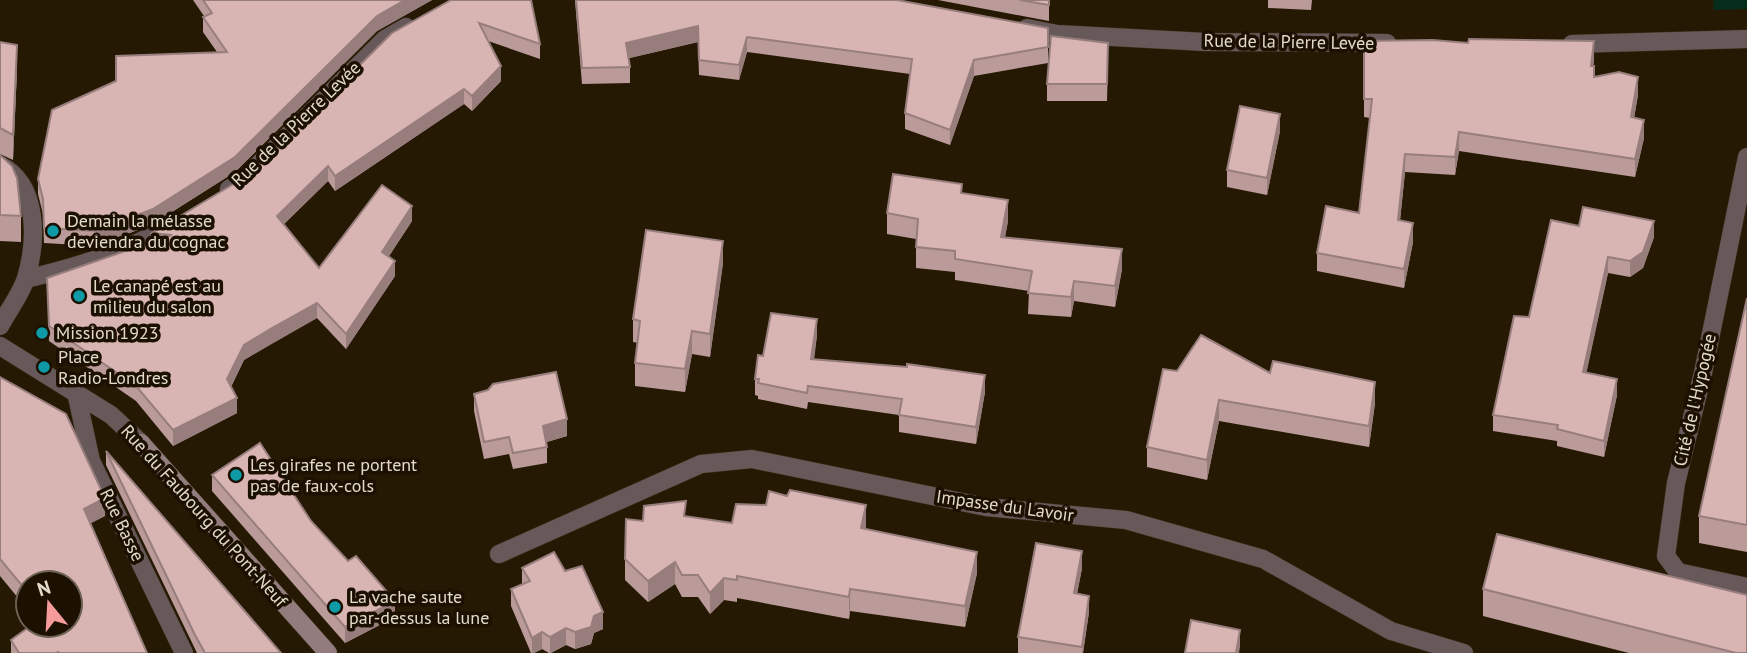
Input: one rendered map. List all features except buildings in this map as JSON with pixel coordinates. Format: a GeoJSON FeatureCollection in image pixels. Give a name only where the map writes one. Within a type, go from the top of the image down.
{"type":"FeatureCollection","features":[{"type":"Feature","properties":{"kind":"main road","name":"Rue du Faubourg du Pont-Neuf"},"geometry":{"type":"LineString","coordinates":[[141,443],[328,653]]}},
{"type":"Feature","properties":{"kind":"street","name":"Rue de la Pierre Levée"},"geometry":{"type":"LineString","coordinates":[[211,201],[242,181],[384,39],[417,20]]}},
{"type":"Feature","properties":{"kind":"street","name":"Rue de la Pierre Levée"},"geometry":{"type":"LineString","coordinates":[[1005,24],[1057,34],[1205,42],[1410,43]]}},
{"type":"Feature","properties":{"kind":"street"},"geometry":{"type":"LineString","coordinates":[[1559,44],[1747,39]]}},
{"type":"Feature","properties":{"kind":"street","name":"Cité de l'Hypogée"},"geometry":{"type":"LineString","coordinates":[[1747,157],[1703,373],[1676,483],[1666,556],[1678,572],[1747,587]]}},
{"type":"Feature","properties":{"kind":"street"},"geometry":{"type":"LineString","coordinates":[[0,165],[12,171],[24,186],[32,210],[26,279],[0,326]]}},
{"type":"Feature","properties":{"kind":"street"},"geometry":{"type":"LineString","coordinates":[[26,279],[67,269],[131,246],[189,214]]}},
{"type":"Feature","properties":{"kind":"street","name":"Rue du Faubourg du Pont-Neuf"},"geometry":{"type":"LineString","coordinates":[[0,346],[111,415],[141,443]]}},
{"type":"Feature","properties":{"kind":"street","name":"Rue Basse"},"geometry":{"type":"LineString","coordinates":[[76,391],[91,461],[184,653]]}},
{"type":"Feature","properties":{"kind":"street","name":"Impasse du Lavoir"},"geometry":{"type":"LineString","coordinates":[[499,555],[701,464],[752,459],[986,507],[1126,520],[1263,559],[1391,631],[1464,653]]}},
{"type":"Feature","properties":{"kind":"green space"},"geometry":{"type":"Polygon","coordinates":[[[1713,0],[1747,0],[1747,9],[1714,10],[1713,0]]]}},
{"type":"Feature","properties":{"kind":"place","name":"Demain la mélasse deviendra du cognac"},"geometry":{"type":"Point","coordinates":[53,231]}},
{"type":"Feature","properties":{"kind":"place","name":"Le canapé est au milieu du salon"},"geometry":{"type":"Point","coordinates":[79,296]}},
{"type":"Feature","properties":{"kind":"place","name":"Mission 1923"},"geometry":{"type":"Point","coordinates":[42,333]}},
{"type":"Feature","properties":{"kind":"place","name":"Place Radio-Londres"},"geometry":{"type":"Point","coordinates":[44,367]}},
{"type":"Feature","properties":{"kind":"place","name":"Les girafes ne portent pas de faux-cols"},"geometry":{"type":"Point","coordinates":[236,475]}},
{"type":"Feature","properties":{"kind":"place","name":"La vache saute par-dessus la lune"},"geometry":{"type":"Point","coordinates":[335,607]}}]}
